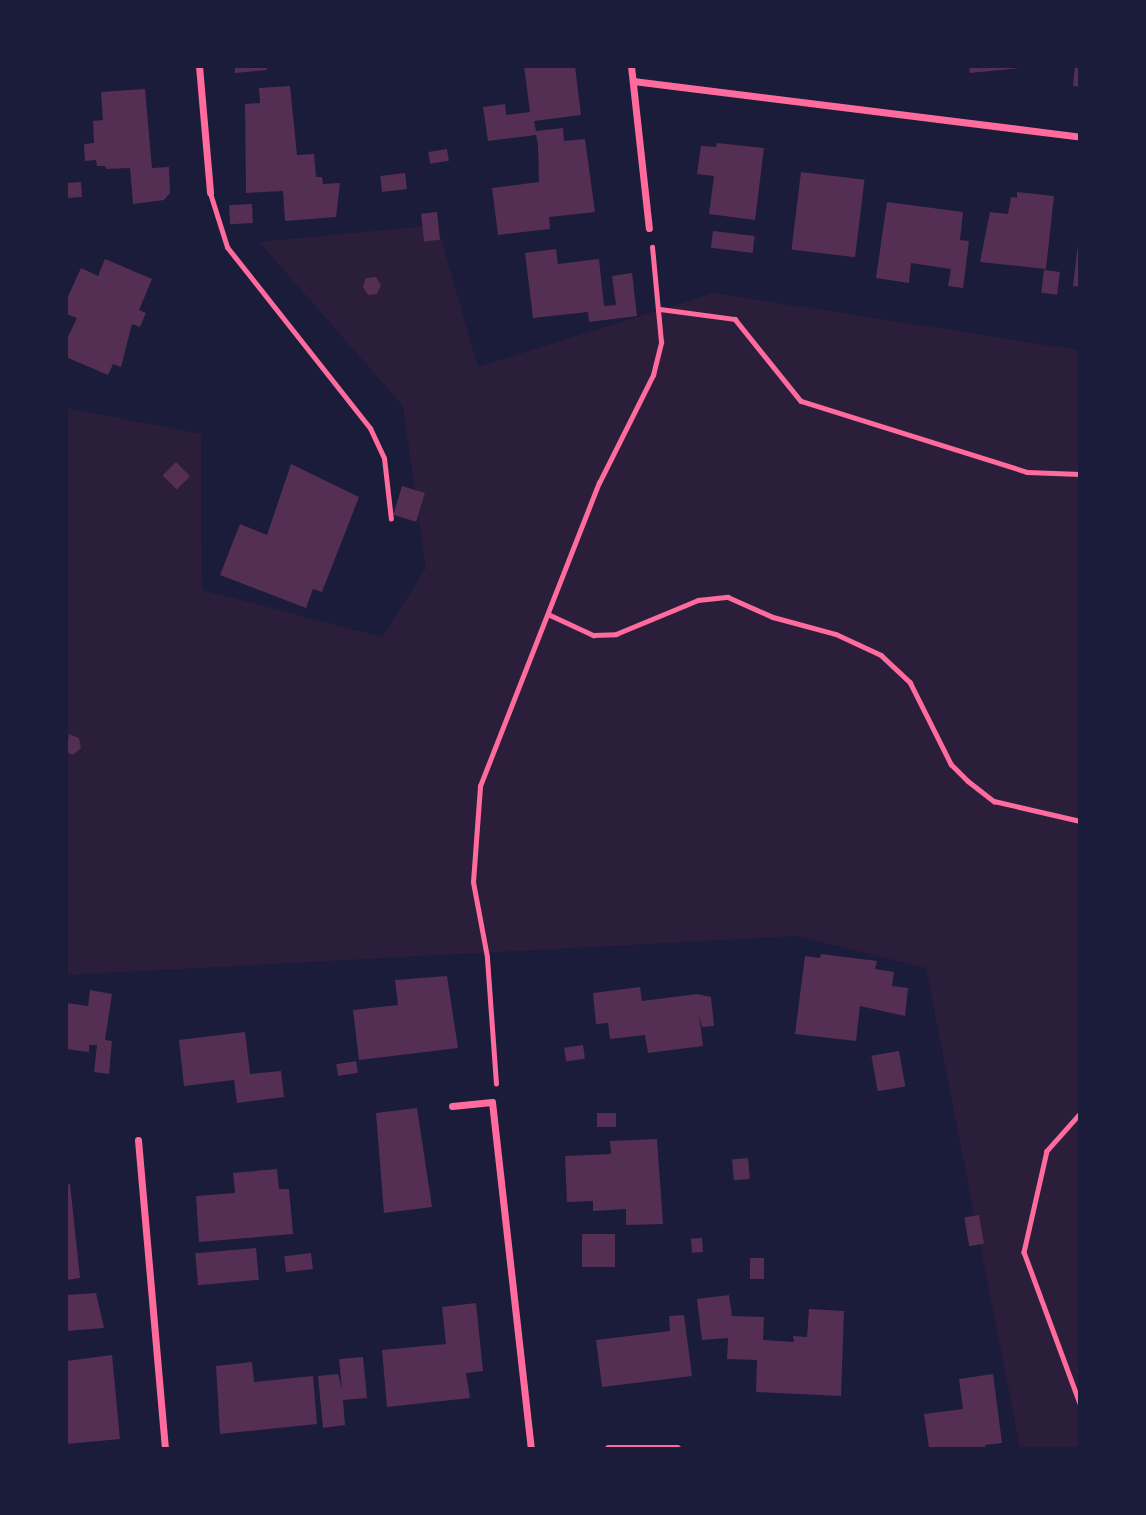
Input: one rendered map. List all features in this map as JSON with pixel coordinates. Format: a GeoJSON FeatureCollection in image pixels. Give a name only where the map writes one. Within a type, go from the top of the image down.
{"type":"FeatureCollection","features":[{"type":"Feature","properties":{"kind":"street"},"geometry":{"type":"LineString","coordinates":[[199,66],[210,193]]}},
{"type":"Feature","properties":{"kind":"street"},"geometry":{"type":"LineString","coordinates":[[631,66],[649,228]]}},
{"type":"Feature","properties":{"kind":"street"},"geometry":{"type":"LineString","coordinates":[[634,82],[1080,137]]}},
{"type":"Feature","properties":{"kind":"street"},"geometry":{"type":"LineString","coordinates":[[453,1106],[492,1102],[531,1448]]}},
{"type":"Feature","properties":{"kind":"street"},"geometry":{"type":"LineString","coordinates":[[138,1140],[165,1448]]}},
{"type":"Feature","properties":{"kind":"street"},"geometry":{"type":"LineString","coordinates":[[608,1448],[677,1448]]}},
{"type":"Feature","properties":{"kind":"lane"},"geometry":{"type":"LineString","coordinates":[[210,193],[227,247],[370,428],[384,458],[391,519]]}},
{"type":"Feature","properties":{"kind":"path"},"geometry":{"type":"LineString","coordinates":[[492,1102],[497,1078],[487,957],[473,882],[474,822],[480,786],[599,483],[653,376],[661,341],[660,309],[649,228]]}},
{"type":"Feature","properties":{"kind":"path"},"geometry":{"type":"LineString","coordinates":[[660,309],[735,319],[801,401],[1027,472],[1080,474]]}},
{"type":"Feature","properties":{"kind":"path"},"geometry":{"type":"LineString","coordinates":[[548,614],[593,635],[616,634],[698,600],[727,597],[773,617],[835,634],[881,655],[910,682],[951,764],[994,801],[1080,821]]}},
{"type":"Feature","properties":{"kind":"path"},"geometry":{"type":"LineString","coordinates":[[1080,1114],[1047,1151],[1024,1252],[1080,1403]]}},
{"type":"Feature","properties":{"kind":"shaded area"},"geometry":{"type":"Polygon","coordinates":[[[437,225],[478,367],[714,293],[1079,350],[1079,1448],[1020,1448],[926,968],[797,936],[67,975],[67,408],[201,434],[202,590],[382,637],[426,568],[403,406],[259,242],[437,225]]]}},
{"type":"Feature","properties":{"kind":"building"},"geometry":{"type":"Polygon","coordinates":[[[235,66],[267,66],[267,70],[235,73],[235,66]]]}},
{"type":"Feature","properties":{"kind":"building"},"geometry":{"type":"Polygon","coordinates":[[[524,66],[575,66],[581,115],[534,121],[536,131],[563,128],[564,141],[585,139],[595,212],[549,217],[550,229],[498,235],[492,188],[539,182],[538,145],[536,135],[488,141],[483,107],[505,104],[506,115],[530,112],[524,66]]]}},
{"type":"Feature","properties":{"kind":"building"},"geometry":{"type":"Polygon","coordinates":[[[969,66],[1020,66],[1020,68],[970,73],[969,66]]]}},
{"type":"Feature","properties":{"kind":"building"},"geometry":{"type":"Polygon","coordinates":[[[1075,66],[1080,66],[1080,87],[1073,86],[1075,66]]]}},
{"type":"Feature","properties":{"kind":"building"},"geometry":{"type":"Polygon","coordinates":[[[290,86],[297,155],[314,154],[316,177],[322,177],[323,184],[340,183],[336,217],[285,221],[283,191],[246,193],[245,104],[260,103],[259,88],[290,86]]]}},
{"type":"Feature","properties":{"kind":"building"},"geometry":{"type":"Polygon","coordinates":[[[145,89],[152,168],[169,167],[170,193],[164,200],[133,204],[130,168],[106,169],[105,166],[97,166],[96,160],[85,161],[84,144],[94,143],[93,121],[103,120],[101,92],[145,89]]]}},
{"type":"Feature","properties":{"kind":"building"},"geometry":{"type":"Polygon","coordinates":[[[717,143],[764,148],[755,220],[709,214],[714,176],[697,174],[701,146],[716,147],[717,143]]]}},
{"type":"Feature","properties":{"kind":"building"},"geometry":{"type":"Polygon","coordinates":[[[447,149],[449,161],[430,164],[428,152],[447,149]]]}},
{"type":"Feature","properties":{"kind":"building"},"geometry":{"type":"Polygon","coordinates":[[[801,172],[865,180],[855,257],[791,249],[801,172]]]}},
{"type":"Feature","properties":{"kind":"building"},"geometry":{"type":"Polygon","coordinates":[[[405,173],[407,189],[382,192],[380,176],[405,173]]]}},
{"type":"Feature","properties":{"kind":"building"},"geometry":{"type":"Polygon","coordinates":[[[81,182],[82,197],[67,198],[66,183],[81,182]]]}},
{"type":"Feature","properties":{"kind":"building"},"geometry":{"type":"Polygon","coordinates":[[[1017,192],[1054,196],[1046,269],[980,262],[990,212],[1008,214],[1011,197],[1017,198],[1017,192]]]}},
{"type":"Feature","properties":{"kind":"building"},"geometry":{"type":"Polygon","coordinates":[[[887,202],[963,212],[960,240],[969,241],[963,288],[948,286],[951,269],[911,263],[909,283],[876,278],[887,202]]]}},
{"type":"Feature","properties":{"kind":"building"},"geometry":{"type":"Polygon","coordinates":[[[252,204],[253,223],[230,224],[229,205],[252,204]]]}},
{"type":"Feature","properties":{"kind":"building"},"geometry":{"type":"Polygon","coordinates":[[[437,212],[440,240],[424,242],[421,214],[437,212]]]}},
{"type":"Feature","properties":{"kind":"building"},"geometry":{"type":"Polygon","coordinates":[[[713,231],[755,236],[753,253],[711,248],[713,231]]]}},
{"type":"Feature","properties":{"kind":"building"},"geometry":{"type":"Polygon","coordinates":[[[1080,244],[1080,287],[1073,286],[1080,244]]]}},
{"type":"Feature","properties":{"kind":"building"},"geometry":{"type":"Polygon","coordinates":[[[556,249],[558,264],[599,259],[604,306],[616,305],[612,276],[632,273],[637,316],[589,322],[588,312],[533,318],[525,253],[556,249]]]}},
{"type":"Feature","properties":{"kind":"building"},"geometry":{"type":"Polygon","coordinates":[[[105,259],[152,279],[139,310],[146,313],[140,327],[132,324],[121,367],[113,364],[108,375],[66,357],[66,341],[77,318],[66,314],[66,301],[81,268],[98,276],[105,259]]]}},
{"type":"Feature","properties":{"kind":"building"},"geometry":{"type":"Polygon","coordinates":[[[1044,270],[1060,272],[1057,295],[1041,293],[1044,270]]]}},
{"type":"Feature","properties":{"kind":"building"},"geometry":{"type":"Polygon","coordinates":[[[376,277],[381,285],[377,294],[368,295],[363,287],[366,278],[376,277]]]}},
{"type":"Feature","properties":{"kind":"building"},"geometry":{"type":"Polygon","coordinates":[[[176,462],[190,476],[177,490],[163,475],[176,462]]]}},
{"type":"Feature","properties":{"kind":"building"},"geometry":{"type":"Polygon","coordinates":[[[291,464],[359,497],[322,592],[313,589],[306,608],[220,575],[240,524],[267,535],[291,464]]]}},
{"type":"Feature","properties":{"kind":"building"},"geometry":{"type":"Polygon","coordinates":[[[402,486],[425,493],[416,522],[393,515],[402,486]]]}},
{"type":"Feature","properties":{"kind":"building"},"geometry":{"type":"Polygon","coordinates":[[[69,734],[79,738],[81,748],[73,755],[66,752],[69,734]]]}},
{"type":"Feature","properties":{"kind":"building"},"geometry":{"type":"Polygon","coordinates":[[[821,954],[877,961],[875,969],[894,972],[892,986],[908,988],[905,1016],[860,1006],[856,1041],[795,1034],[805,956],[820,958],[821,954]]]}},
{"type":"Feature","properties":{"kind":"building"},"geometry":{"type":"Polygon","coordinates":[[[447,976],[458,1048],[359,1060],[353,1010],[398,1005],[395,980],[447,976]]]}},
{"type":"Feature","properties":{"kind":"building"},"geometry":{"type":"Polygon","coordinates":[[[640,987],[642,1001],[697,994],[711,997],[714,1026],[702,1027],[699,1014],[703,1046],[648,1053],[645,1035],[610,1039],[608,1023],[596,1024],[593,993],[640,987]]]}},
{"type":"Feature","properties":{"kind":"building"},"geometry":{"type":"Polygon","coordinates":[[[90,990],[112,994],[105,1040],[112,1041],[109,1074],[94,1072],[97,1045],[89,1045],[89,1052],[66,1049],[66,1003],[88,1006],[90,990]]]}},
{"type":"Feature","properties":{"kind":"building"},"geometry":{"type":"Polygon","coordinates":[[[245,1032],[250,1074],[281,1071],[284,1097],[237,1103],[234,1080],[184,1086],[179,1040],[245,1032]]]}},
{"type":"Feature","properties":{"kind":"building"},"geometry":{"type":"Polygon","coordinates":[[[583,1045],[585,1059],[566,1062],[564,1048],[583,1045]]]}},
{"type":"Feature","properties":{"kind":"building"},"geometry":{"type":"Polygon","coordinates":[[[899,1051],[905,1086],[878,1091],[871,1056],[899,1051]]]}},
{"type":"Feature","properties":{"kind":"building"},"geometry":{"type":"Polygon","coordinates":[[[356,1061],[358,1073],[338,1076],[336,1064],[356,1061]]]}},
{"type":"Feature","properties":{"kind":"building"},"geometry":{"type":"Polygon","coordinates":[[[417,1108],[432,1207],[384,1213],[376,1113],[417,1108]]]}},
{"type":"Feature","properties":{"kind":"building"},"geometry":{"type":"Polygon","coordinates":[[[597,1113],[616,1113],[616,1127],[597,1127],[597,1113]]]}},
{"type":"Feature","properties":{"kind":"building"},"geometry":{"type":"Polygon","coordinates":[[[657,1139],[663,1224],[626,1225],[626,1209],[593,1211],[593,1201],[567,1202],[565,1156],[611,1154],[610,1141],[657,1139]]]}},
{"type":"Feature","properties":{"kind":"building"},"geometry":{"type":"Polygon","coordinates":[[[748,1158],[750,1179],[734,1180],[732,1159],[748,1158]]]}},
{"type":"Feature","properties":{"kind":"building"},"geometry":{"type":"Polygon","coordinates":[[[277,1169],[279,1189],[289,1189],[293,1234],[199,1242],[196,1196],[235,1193],[233,1173],[277,1169]]]}},
{"type":"Feature","properties":{"kind":"building"},"geometry":{"type":"Polygon","coordinates":[[[70,1184],[80,1278],[66,1280],[66,1185],[70,1184]]]}},
{"type":"Feature","properties":{"kind":"building"},"geometry":{"type":"Polygon","coordinates":[[[979,1215],[984,1244],[969,1246],[964,1218],[979,1215]]]}},
{"type":"Feature","properties":{"kind":"building"},"geometry":{"type":"Polygon","coordinates":[[[582,1234],[615,1234],[615,1267],[582,1267],[582,1234]]]}},
{"type":"Feature","properties":{"kind":"building"},"geometry":{"type":"Polygon","coordinates":[[[702,1238],[703,1252],[692,1253],[691,1239],[702,1238]]]}},
{"type":"Feature","properties":{"kind":"building"},"geometry":{"type":"Polygon","coordinates":[[[256,1248],[259,1280],[198,1285],[195,1253],[256,1248]]]}},
{"type":"Feature","properties":{"kind":"building"},"geometry":{"type":"Polygon","coordinates":[[[311,1253],[313,1269],[286,1272],[284,1256],[311,1253]]]}},
{"type":"Feature","properties":{"kind":"building"},"geometry":{"type":"Polygon","coordinates":[[[750,1258],[764,1258],[764,1279],[750,1279],[750,1258]]]}},
{"type":"Feature","properties":{"kind":"building"},"geometry":{"type":"Polygon","coordinates":[[[96,1293],[104,1328],[66,1331],[66,1295],[96,1293]]]}},
{"type":"Feature","properties":{"kind":"building"},"geometry":{"type":"Polygon","coordinates":[[[729,1295],[732,1316],[764,1317],[763,1340],[794,1342],[793,1336],[807,1337],[809,1309],[844,1311],[841,1396],[756,1392],[757,1360],[727,1359],[728,1338],[702,1340],[697,1299],[729,1295]]]}},
{"type":"Feature","properties":{"kind":"building"},"geometry":{"type":"Polygon","coordinates":[[[476,1303],[483,1371],[466,1373],[470,1398],[387,1407],[382,1350],[446,1344],[442,1307],[476,1303]]]}},
{"type":"Feature","properties":{"kind":"building"},"geometry":{"type":"Polygon","coordinates":[[[684,1315],[692,1376],[602,1387],[596,1340],[670,1331],[669,1316],[684,1315]]]}},
{"type":"Feature","properties":{"kind":"building"},"geometry":{"type":"Polygon","coordinates":[[[112,1355],[120,1439],[66,1444],[66,1361],[112,1355]]]}},
{"type":"Feature","properties":{"kind":"building"},"geometry":{"type":"Polygon","coordinates":[[[363,1357],[367,1398],[343,1400],[345,1425],[323,1428],[318,1376],[338,1374],[342,1389],[339,1359],[363,1357]]]}},
{"type":"Feature","properties":{"kind":"building"},"geometry":{"type":"Polygon","coordinates":[[[252,1362],[254,1382],[313,1376],[317,1424],[220,1434],[216,1366],[252,1362]]]}},
{"type":"Feature","properties":{"kind":"building"},"geometry":{"type":"Polygon","coordinates":[[[993,1374],[1002,1443],[985,1445],[986,1448],[929,1448],[924,1414],[963,1409],[959,1379],[993,1374]]]}}]}
